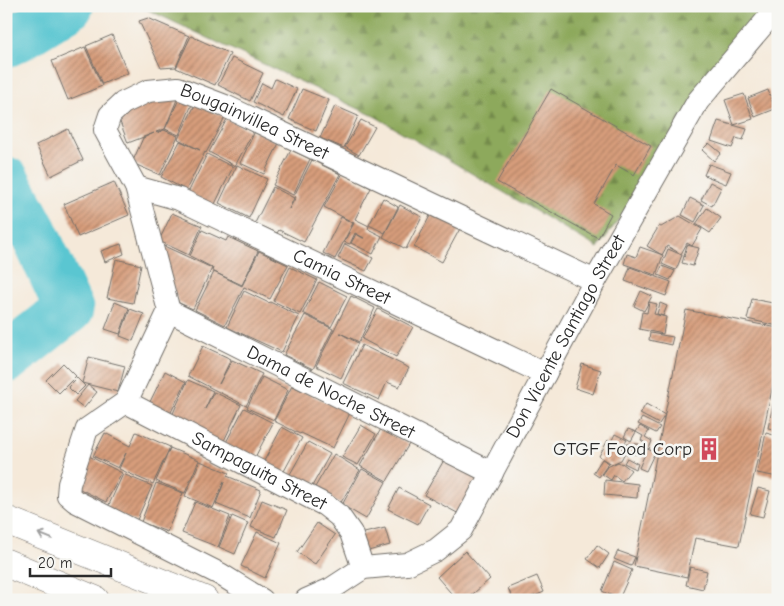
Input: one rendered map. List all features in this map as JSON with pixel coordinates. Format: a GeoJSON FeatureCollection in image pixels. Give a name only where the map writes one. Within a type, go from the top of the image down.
{"type":"FeatureCollection","features":[{"type":"Feature","properties":{"kind":"main road"},"geometry":{"type":"LineString","coordinates":[[6,520],[204,600]]}},
{"type":"Feature","properties":{"kind":"main road"},"geometry":{"type":"LineString","coordinates":[[6,563],[95,600]]}},
{"type":"Feature","properties":{"kind":"street","name":"Don Vicente Santiago Street"},"geometry":{"type":"LineString","coordinates":[[306,600],[331,589],[362,568],[407,564],[436,550],[461,530],[595,281],[698,101],[778,7]]}},
{"type":"Feature","properties":{"kind":"street","name":"Bougainvillea Street"},"geometry":{"type":"LineString","coordinates":[[169,311],[136,186],[105,130],[110,115],[123,102],[148,91],[178,88],[226,106],[595,281]]}},
{"type":"Feature","properties":{"kind":"street","name":"Camia Street"},"geometry":{"type":"LineString","coordinates":[[136,186],[179,199],[545,374]]}},
{"type":"Feature","properties":{"kind":"street"},"geometry":{"type":"LineString","coordinates":[[169,311],[126,402],[87,429],[69,484],[68,495],[75,502],[220,574],[262,600]]}},
{"type":"Feature","properties":{"kind":"street","name":"Dama de Noche Street"},"geometry":{"type":"LineString","coordinates":[[169,311],[492,474]]}},
{"type":"Feature","properties":{"kind":"street","name":"Sampaguita Street"},"geometry":{"type":"LineString","coordinates":[[126,402],[325,505],[339,516],[350,533],[362,568]]}},
{"type":"Feature","properties":{"kind":"green space"},"geometry":{"type":"Polygon","coordinates":[[[140,6],[775,6],[598,248],[376,117],[140,6]]]}},
{"type":"Feature","properties":{"kind":"building"},"geometry":{"type":"Polygon","coordinates":[[[148,18],[189,36],[176,67],[161,68],[139,21],[148,18]]]}},
{"type":"Feature","properties":{"kind":"building"},"geometry":{"type":"Polygon","coordinates":[[[112,35],[128,73],[102,84],[86,46],[112,35]]]}},
{"type":"Feature","properties":{"kind":"building"},"geometry":{"type":"Polygon","coordinates":[[[191,36],[230,54],[215,85],[176,68],[191,36]]]}},
{"type":"Feature","properties":{"kind":"building"},"geometry":{"type":"Polygon","coordinates":[[[85,47],[102,86],[68,100],[52,61],[85,47]]]}},
{"type":"Feature","properties":{"kind":"building"},"geometry":{"type":"Polygon","coordinates":[[[232,58],[263,73],[250,101],[218,85],[232,58]]]}},
{"type":"Feature","properties":{"kind":"building"},"geometry":{"type":"Polygon","coordinates":[[[275,79],[297,89],[284,117],[253,102],[262,83],[271,88],[275,79]]]}},
{"type":"Feature","properties":{"kind":"building"},"geometry":{"type":"Polygon","coordinates":[[[302,89],[329,100],[316,131],[289,119],[302,89]]]}},
{"type":"Feature","properties":{"kind":"building"},"geometry":{"type":"Polygon","coordinates":[[[551,89],[651,146],[634,175],[616,165],[594,204],[611,214],[598,238],[497,182],[551,89]]]}},
{"type":"Feature","properties":{"kind":"building"},"geometry":{"type":"Polygon","coordinates":[[[768,90],[775,109],[755,117],[748,98],[768,90]]]}},
{"type":"Feature","properties":{"kind":"building"},"geometry":{"type":"Polygon","coordinates":[[[176,93],[178,97],[165,129],[156,132],[164,130],[178,136],[160,175],[132,163],[143,138],[154,133],[128,143],[117,114],[176,93]]]}},
{"type":"Feature","properties":{"kind":"building"},"geometry":{"type":"Polygon","coordinates":[[[744,94],[753,119],[734,125],[725,100],[744,94]]]}},
{"type":"Feature","properties":{"kind":"building"},"geometry":{"type":"Polygon","coordinates":[[[180,97],[193,102],[179,135],[165,129],[180,97]]]}},
{"type":"Feature","properties":{"kind":"building"},"geometry":{"type":"Polygon","coordinates":[[[196,103],[225,117],[186,190],[161,177],[180,141],[200,150],[178,139],[196,103]]]}},
{"type":"Feature","properties":{"kind":"building"},"geometry":{"type":"Polygon","coordinates":[[[335,106],[358,116],[344,148],[320,138],[335,106]]]}},
{"type":"Feature","properties":{"kind":"building"},"geometry":{"type":"Polygon","coordinates":[[[227,119],[253,132],[235,166],[209,152],[227,119]]]}},
{"type":"Feature","properties":{"kind":"building"},"geometry":{"type":"Polygon","coordinates":[[[361,120],[375,127],[359,155],[345,147],[361,120]]]}},
{"type":"Feature","properties":{"kind":"building"},"geometry":{"type":"Polygon","coordinates":[[[718,121],[747,129],[743,140],[736,138],[732,148],[711,141],[718,121]]]}},
{"type":"Feature","properties":{"kind":"building"},"geometry":{"type":"Polygon","coordinates":[[[68,129],[83,160],[51,176],[36,145],[68,129]]]}},
{"type":"Feature","properties":{"kind":"building"},"geometry":{"type":"Polygon","coordinates":[[[255,131],[279,143],[264,174],[240,163],[255,131]]]}},
{"type":"Feature","properties":{"kind":"building"},"geometry":{"type":"Polygon","coordinates":[[[709,143],[721,153],[714,161],[702,150],[709,143]]]}},
{"type":"Feature","properties":{"kind":"building"},"geometry":{"type":"Polygon","coordinates":[[[291,150],[310,159],[293,195],[273,185],[291,150]]]}},
{"type":"Feature","properties":{"kind":"building"},"geometry":{"type":"Polygon","coordinates":[[[207,154],[233,167],[214,206],[188,193],[207,154]]]}},
{"type":"Feature","properties":{"kind":"building"},"geometry":{"type":"Polygon","coordinates":[[[312,160],[340,174],[304,242],[279,230],[277,233],[255,223],[273,187],[294,198],[289,209],[312,160]]]}},
{"type":"Feature","properties":{"kind":"building"},"geometry":{"type":"Polygon","coordinates":[[[709,164],[731,172],[726,184],[704,175],[709,164]]]}},
{"type":"Feature","properties":{"kind":"building"},"geometry":{"type":"Polygon","coordinates":[[[237,165],[267,179],[249,218],[219,203],[237,165]]]}},
{"type":"Feature","properties":{"kind":"building"},"geometry":{"type":"Polygon","coordinates":[[[343,173],[371,188],[355,219],[369,226],[368,229],[382,236],[373,254],[351,243],[356,234],[364,238],[355,233],[350,244],[344,242],[354,223],[324,207],[343,173]]]}},
{"type":"Feature","properties":{"kind":"building"},"geometry":{"type":"Polygon","coordinates":[[[114,182],[129,215],[78,237],[64,204],[114,182]]]}},
{"type":"Feature","properties":{"kind":"building"},"geometry":{"type":"Polygon","coordinates":[[[710,182],[721,188],[712,206],[701,200],[710,182]]]}},
{"type":"Feature","properties":{"kind":"building"},"geometry":{"type":"Polygon","coordinates":[[[383,198],[398,207],[385,233],[369,225],[383,198]]]}},
{"type":"Feature","properties":{"kind":"building"},"geometry":{"type":"Polygon","coordinates":[[[690,198],[704,205],[695,222],[682,215],[690,198]]]}},
{"type":"Feature","properties":{"kind":"building"},"geometry":{"type":"Polygon","coordinates":[[[400,205],[422,217],[406,249],[383,237],[400,205]]]}},
{"type":"Feature","properties":{"kind":"building"},"geometry":{"type":"Polygon","coordinates":[[[434,208],[463,223],[442,262],[414,247],[434,208]]]}},
{"type":"Feature","properties":{"kind":"building"},"geometry":{"type":"Polygon","coordinates":[[[707,208],[721,218],[710,233],[696,224],[707,208]]]}},
{"type":"Feature","properties":{"kind":"building"},"geometry":{"type":"Polygon","coordinates":[[[172,213],[202,226],[189,255],[159,241],[172,213]]]}},
{"type":"Feature","properties":{"kind":"building"},"geometry":{"type":"Polygon","coordinates":[[[680,216],[702,229],[692,246],[687,243],[681,254],[667,246],[662,255],[647,246],[659,226],[661,227],[680,216]]]}},
{"type":"Feature","properties":{"kind":"building"},"geometry":{"type":"Polygon","coordinates":[[[341,217],[353,223],[335,259],[323,253],[341,217]]]}},
{"type":"Feature","properties":{"kind":"building"},"geometry":{"type":"Polygon","coordinates":[[[202,230],[226,241],[228,237],[258,251],[242,285],[212,271],[213,268],[190,256],[202,230]]]}},
{"type":"Feature","properties":{"kind":"building"},"geometry":{"type":"Polygon","coordinates":[[[121,244],[124,254],[105,262],[101,251],[121,244]]]}},
{"type":"Feature","properties":{"kind":"building"},"geometry":{"type":"Polygon","coordinates":[[[345,244],[373,258],[366,271],[338,258],[345,244]]]}},
{"type":"Feature","properties":{"kind":"building"},"geometry":{"type":"Polygon","coordinates":[[[687,245],[699,248],[693,266],[682,263],[687,245]]]}},
{"type":"Feature","properties":{"kind":"building"},"geometry":{"type":"Polygon","coordinates":[[[164,246],[212,268],[193,309],[179,303],[159,256],[164,246]]]}},
{"type":"Feature","properties":{"kind":"building"},"geometry":{"type":"Polygon","coordinates":[[[640,247],[663,255],[656,275],[624,264],[627,254],[636,257],[640,247]]]}},
{"type":"Feature","properties":{"kind":"building"},"geometry":{"type":"Polygon","coordinates":[[[668,249],[682,255],[676,270],[662,264],[668,249]]]}},
{"type":"Feature","properties":{"kind":"building"},"geometry":{"type":"Polygon","coordinates":[[[259,251],[288,265],[270,299],[244,287],[225,325],[195,310],[214,272],[242,286],[259,251]]]}},
{"type":"Feature","properties":{"kind":"building"},"geometry":{"type":"Polygon","coordinates":[[[116,259],[141,265],[133,303],[107,298],[116,259]]]}},
{"type":"Feature","properties":{"kind":"building"},"geometry":{"type":"Polygon","coordinates":[[[662,266],[675,271],[670,280],[658,275],[662,266]]]}},
{"type":"Feature","properties":{"kind":"building"},"geometry":{"type":"Polygon","coordinates":[[[290,267],[317,280],[300,314],[273,301],[290,267]]]}},
{"type":"Feature","properties":{"kind":"building"},"geometry":{"type":"Polygon","coordinates":[[[630,267],[671,282],[666,296],[625,281],[630,267]]]}},
{"type":"Feature","properties":{"kind":"building"},"geometry":{"type":"Polygon","coordinates":[[[319,282],[347,296],[331,327],[303,313],[319,282]]]}},
{"type":"Feature","properties":{"kind":"building"},"geometry":{"type":"Polygon","coordinates":[[[244,291],[299,316],[282,352],[227,327],[244,291]]]}},
{"type":"Feature","properties":{"kind":"building"},"geometry":{"type":"Polygon","coordinates":[[[641,291],[652,296],[644,311],[634,306],[641,291]]]}},
{"type":"Feature","properties":{"kind":"building"},"geometry":{"type":"Polygon","coordinates":[[[351,296],[375,308],[359,342],[340,333],[358,343],[341,378],[316,366],[351,296]]]}},
{"type":"Feature","properties":{"kind":"building"},"geometry":{"type":"Polygon","coordinates":[[[752,299],[778,304],[778,326],[747,319],[752,299]]]}},
{"type":"Feature","properties":{"kind":"building"},"geometry":{"type":"Polygon","coordinates":[[[115,302],[129,308],[120,334],[105,329],[115,302]]]}},
{"type":"Feature","properties":{"kind":"building"},"geometry":{"type":"Polygon","coordinates":[[[649,302],[657,304],[654,314],[666,317],[663,334],[639,329],[642,312],[647,313],[649,302]]]}},
{"type":"Feature","properties":{"kind":"building"},"geometry":{"type":"Polygon","coordinates":[[[660,303],[667,306],[663,316],[657,314],[660,303]]]}},
{"type":"Feature","properties":{"kind":"building"},"geometry":{"type":"Polygon","coordinates":[[[130,309],[144,314],[133,341],[120,336],[130,309]]]}},
{"type":"Feature","properties":{"kind":"building"},"geometry":{"type":"Polygon","coordinates":[[[378,309],[413,327],[396,357],[362,339],[378,309]]]}},
{"type":"Feature","properties":{"kind":"building","name":"GTGF Food Corp"},"geometry":{"type":"Polygon","coordinates":[[[686,310],[778,328],[778,361],[739,546],[695,538],[687,577],[634,566],[686,310]]]}},
{"type":"Feature","properties":{"kind":"building"},"geometry":{"type":"Polygon","coordinates":[[[305,315],[333,329],[313,369],[284,355],[305,315]]]}},
{"type":"Feature","properties":{"kind":"building"},"geometry":{"type":"Polygon","coordinates":[[[650,333],[673,337],[671,345],[649,340],[650,333]]]}},
{"type":"Feature","properties":{"kind":"building"},"geometry":{"type":"Polygon","coordinates":[[[362,345],[409,368],[399,387],[387,382],[379,400],[343,383],[362,345]]]}},
{"type":"Feature","properties":{"kind":"building"},"geometry":{"type":"Polygon","coordinates":[[[203,346],[231,359],[219,384],[232,360],[262,374],[246,406],[188,376],[203,346]]]}},
{"type":"Feature","properties":{"kind":"building"},"geometry":{"type":"Polygon","coordinates":[[[89,357],[125,366],[118,392],[82,383],[89,357]]]}},
{"type":"Feature","properties":{"kind":"building"},"geometry":{"type":"Polygon","coordinates":[[[63,363],[76,376],[59,393],[46,380],[63,363]]]}},
{"type":"Feature","properties":{"kind":"building"},"geometry":{"type":"Polygon","coordinates":[[[582,364],[601,370],[593,394],[575,388],[582,364]]]}},
{"type":"Feature","properties":{"kind":"building"},"geometry":{"type":"Polygon","coordinates":[[[165,371],[186,382],[168,418],[147,408],[165,371]]]}},
{"type":"Feature","properties":{"kind":"building"},"geometry":{"type":"Polygon","coordinates":[[[262,377],[288,390],[274,420],[247,408],[262,377]]]}},
{"type":"Feature","properties":{"kind":"building"},"geometry":{"type":"Polygon","coordinates":[[[77,378],[85,386],[76,395],[68,387],[77,378]]]}},
{"type":"Feature","properties":{"kind":"building"},"geometry":{"type":"Polygon","coordinates":[[[188,380],[213,391],[205,409],[214,392],[241,405],[222,445],[170,420],[188,380]]]}},
{"type":"Feature","properties":{"kind":"building"},"geometry":{"type":"Polygon","coordinates":[[[88,385],[97,392],[84,408],[75,401],[88,385]]]}},
{"type":"Feature","properties":{"kind":"building"},"geometry":{"type":"Polygon","coordinates":[[[292,386],[350,413],[333,448],[274,421],[292,386]]]}},
{"type":"Feature","properties":{"kind":"building"},"geometry":{"type":"Polygon","coordinates":[[[778,387],[778,430],[768,428],[778,387]]]}},
{"type":"Feature","properties":{"kind":"building"},"geometry":{"type":"Polygon","coordinates":[[[646,404],[665,415],[659,424],[640,414],[646,404]]]}},
{"type":"Feature","properties":{"kind":"building"},"geometry":{"type":"Polygon","coordinates":[[[244,408],[273,423],[252,463],[223,448],[244,408]]]}},
{"type":"Feature","properties":{"kind":"building"},"geometry":{"type":"Polygon","coordinates":[[[642,418],[660,427],[656,433],[638,424],[642,418]]]}},
{"type":"Feature","properties":{"kind":"building"},"geometry":{"type":"Polygon","coordinates":[[[361,425],[376,434],[358,465],[342,457],[361,425]]]}},
{"type":"Feature","properties":{"kind":"building"},"geometry":{"type":"Polygon","coordinates":[[[640,426],[649,431],[645,437],[652,441],[649,449],[643,446],[645,443],[641,440],[643,436],[636,432],[640,426]]]}},
{"type":"Feature","properties":{"kind":"building"},"geometry":{"type":"Polygon","coordinates":[[[282,427],[302,438],[283,473],[263,463],[282,427]]]}},
{"type":"Feature","properties":{"kind":"building"},"geometry":{"type":"Polygon","coordinates":[[[381,429],[409,444],[387,481],[360,466],[381,429]]]}},
{"type":"Feature","properties":{"kind":"building"},"geometry":{"type":"Polygon","coordinates":[[[628,429],[636,432],[631,441],[624,437],[628,429]]]}},
{"type":"Feature","properties":{"kind":"building"},"geometry":{"type":"Polygon","coordinates":[[[136,432],[170,447],[153,484],[119,469],[126,453],[118,468],[93,456],[105,433],[130,446],[136,432]]]}},
{"type":"Feature","properties":{"kind":"building"},"geometry":{"type":"Polygon","coordinates":[[[766,433],[778,436],[778,477],[757,473],[766,433]]]}},
{"type":"Feature","properties":{"kind":"building"},"geometry":{"type":"Polygon","coordinates":[[[615,434],[627,440],[622,448],[611,442],[615,434]]]}},
{"type":"Feature","properties":{"kind":"building"},"geometry":{"type":"Polygon","coordinates":[[[608,440],[626,451],[621,460],[612,464],[599,456],[608,440]]]}},
{"type":"Feature","properties":{"kind":"building"},"geometry":{"type":"Polygon","coordinates":[[[308,442],[330,454],[311,488],[289,476],[308,442]]]}},
{"type":"Feature","properties":{"kind":"building"},"geometry":{"type":"Polygon","coordinates":[[[627,444],[639,444],[639,454],[626,454],[627,444]]]}},
{"type":"Feature","properties":{"kind":"building"},"geometry":{"type":"Polygon","coordinates":[[[170,448],[199,460],[185,493],[156,481],[170,448]]]}},
{"type":"Feature","properties":{"kind":"building"},"geometry":{"type":"Polygon","coordinates":[[[647,449],[655,452],[646,471],[639,468],[647,449]]]}},
{"type":"Feature","properties":{"kind":"building"},"geometry":{"type":"Polygon","coordinates":[[[334,454],[360,470],[340,504],[314,489],[334,454]]]}},
{"type":"Feature","properties":{"kind":"building"},"geometry":{"type":"Polygon","coordinates":[[[89,456],[122,473],[106,502],[74,486],[89,456]]]}},
{"type":"Feature","properties":{"kind":"building"},"geometry":{"type":"Polygon","coordinates":[[[627,458],[638,464],[636,469],[624,463],[627,458]]]}},
{"type":"Feature","properties":{"kind":"building"},"geometry":{"type":"Polygon","coordinates":[[[602,459],[609,463],[599,477],[593,473],[602,459]]]}},
{"type":"Feature","properties":{"kind":"building"},"geometry":{"type":"Polygon","coordinates":[[[444,460],[481,480],[461,515],[424,495],[444,460]]]}},
{"type":"Feature","properties":{"kind":"building"},"geometry":{"type":"Polygon","coordinates":[[[200,461],[229,473],[227,476],[261,490],[250,518],[216,504],[224,482],[213,508],[185,496],[200,461]]]}},
{"type":"Feature","properties":{"kind":"building"},"geometry":{"type":"Polygon","coordinates":[[[618,462],[631,470],[622,481],[614,475],[611,480],[602,474],[607,467],[618,462]]]}},
{"type":"Feature","properties":{"kind":"building"},"geometry":{"type":"Polygon","coordinates":[[[362,469],[386,482],[366,519],[342,505],[362,469]]]}},
{"type":"Feature","properties":{"kind":"building"},"geometry":{"type":"Polygon","coordinates":[[[123,474],[152,486],[136,522],[107,509],[123,474]]]}},
{"type":"Feature","properties":{"kind":"building"},"geometry":{"type":"Polygon","coordinates":[[[605,480],[638,484],[637,498],[604,495],[605,480]]]}},
{"type":"Feature","properties":{"kind":"building"},"geometry":{"type":"Polygon","coordinates":[[[156,483],[183,493],[167,532],[141,522],[156,483]]]}},
{"type":"Feature","properties":{"kind":"building"},"geometry":{"type":"Polygon","coordinates":[[[399,488],[429,504],[418,524],[388,509],[399,488]]]}},
{"type":"Feature","properties":{"kind":"building"},"geometry":{"type":"Polygon","coordinates":[[[758,488],[770,491],[763,517],[750,514],[758,488]]]}},
{"type":"Feature","properties":{"kind":"building"},"geometry":{"type":"Polygon","coordinates":[[[262,500],[287,510],[276,537],[251,527],[262,500]]]}},
{"type":"Feature","properties":{"kind":"building"},"geometry":{"type":"Polygon","coordinates":[[[195,502],[230,516],[218,547],[182,533],[195,502]]]}},
{"type":"Feature","properties":{"kind":"building"},"geometry":{"type":"Polygon","coordinates":[[[232,516],[248,523],[235,554],[219,547],[232,516]]]}},
{"type":"Feature","properties":{"kind":"building"},"geometry":{"type":"Polygon","coordinates":[[[317,523],[335,535],[315,564],[297,552],[317,523]]]}},
{"type":"Feature","properties":{"kind":"building"},"geometry":{"type":"Polygon","coordinates":[[[385,528],[390,545],[361,553],[356,535],[385,528]]]}},
{"type":"Feature","properties":{"kind":"building"},"geometry":{"type":"Polygon","coordinates":[[[257,532],[281,543],[265,578],[241,566],[257,532]]]}},
{"type":"Feature","properties":{"kind":"building"},"geometry":{"type":"Polygon","coordinates":[[[597,545],[609,554],[600,568],[587,559],[597,545]]]}},
{"type":"Feature","properties":{"kind":"building"},"geometry":{"type":"Polygon","coordinates":[[[465,551],[490,579],[466,600],[457,600],[437,577],[465,551]]]}},
{"type":"Feature","properties":{"kind":"building"},"geometry":{"type":"Polygon","coordinates":[[[618,551],[635,557],[631,566],[614,559],[618,551]]]}},
{"type":"Feature","properties":{"kind":"building"},"geometry":{"type":"Polygon","coordinates":[[[614,562],[632,570],[619,599],[602,591],[614,562]]]}},
{"type":"Feature","properties":{"kind":"building"},"geometry":{"type":"Polygon","coordinates":[[[690,567],[707,571],[703,589],[686,585],[690,567]]]}},
{"type":"Feature","properties":{"kind":"building"},"geometry":{"type":"Polygon","coordinates":[[[537,576],[544,592],[525,600],[513,600],[508,588],[537,576]]]}},
{"type":"Feature","properties":{"kind":"waterway"},"geometry":{"type":"LineString","coordinates":[[6,43],[69,6]]}},
{"type":"Feature","properties":{"kind":"waterway"},"geometry":{"type":"LineString","coordinates":[[6,181],[33,231],[69,309],[6,359]]}},
{"type":"Feature","properties":{"kind":"place","name":"GTGF Food Corp"},"geometry":{"type":"Point","coordinates":[709,449]}}]}
